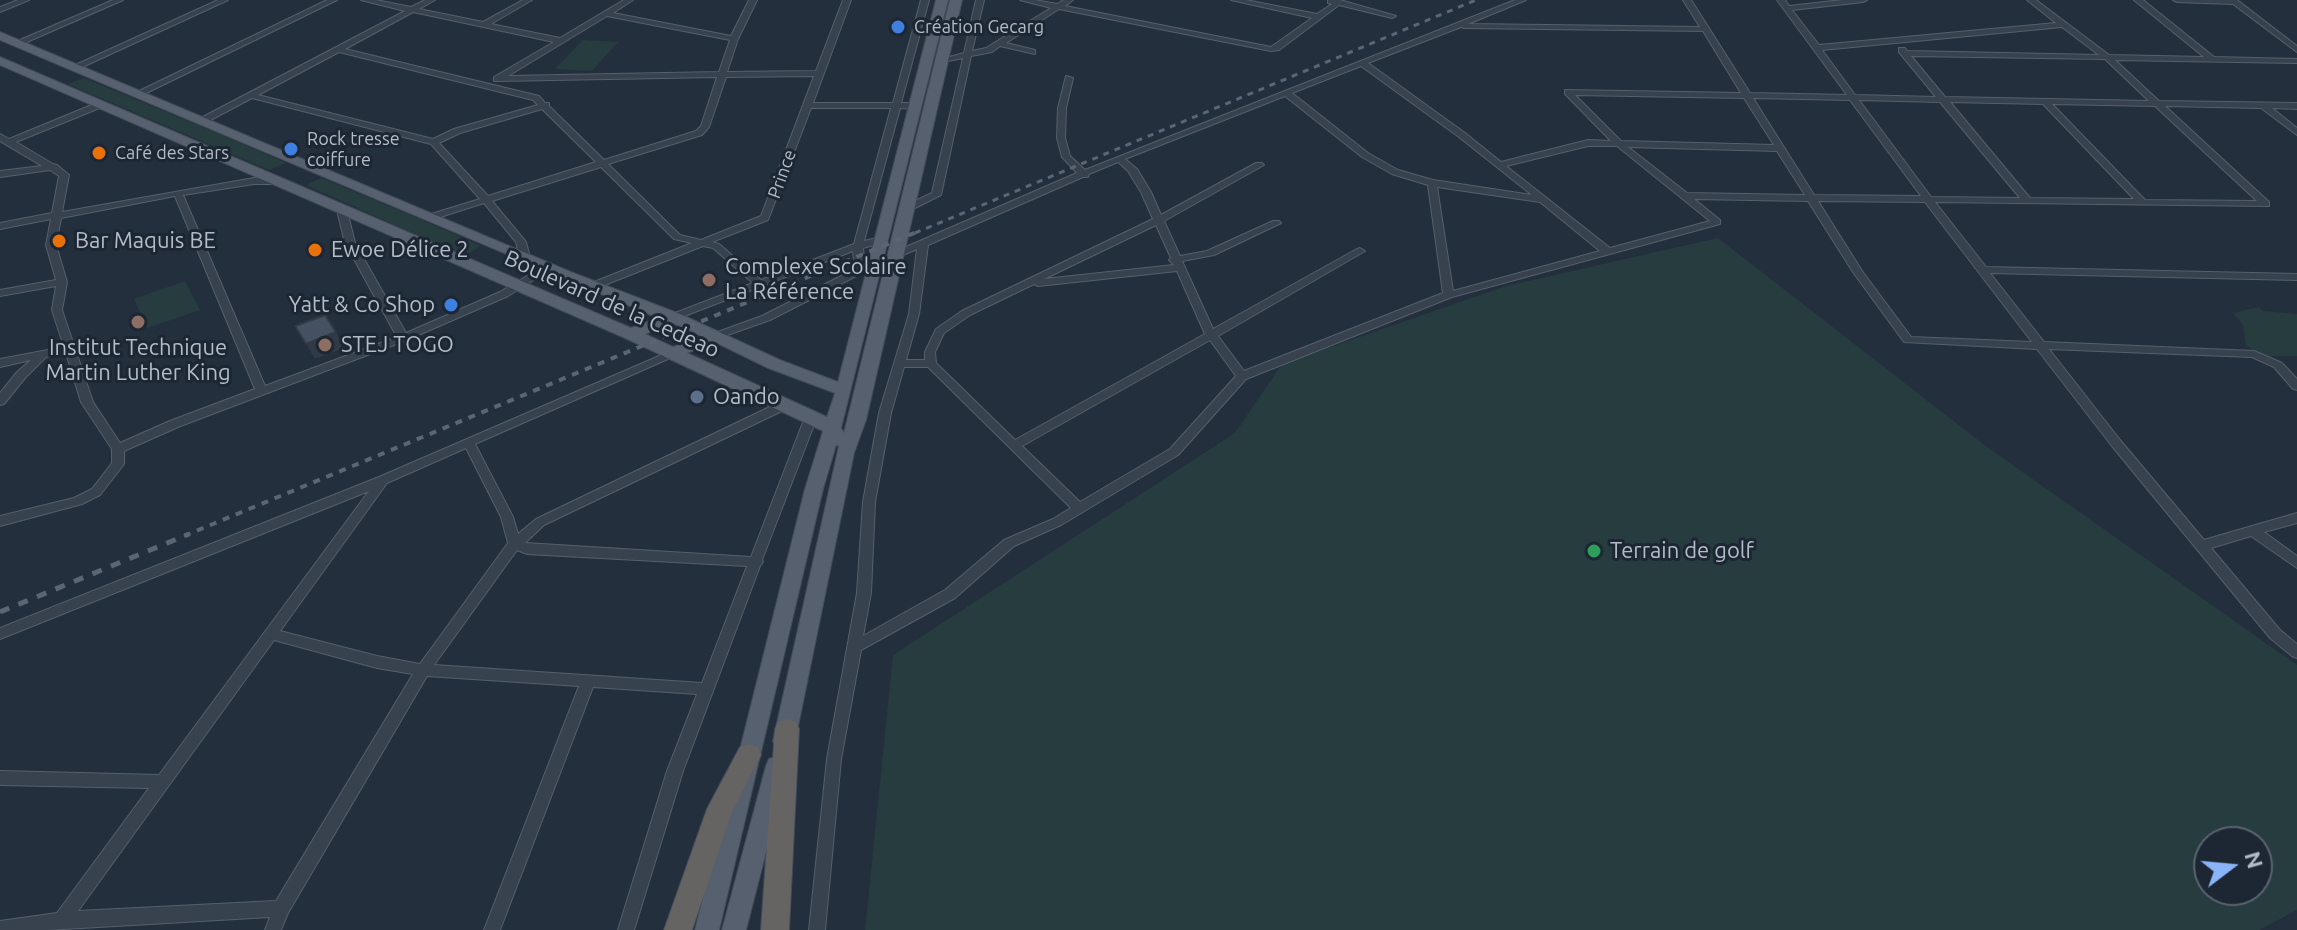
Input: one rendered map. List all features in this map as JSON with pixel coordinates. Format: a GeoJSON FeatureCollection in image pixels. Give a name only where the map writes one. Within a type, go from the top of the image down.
{"type":"FeatureCollection","features":[{"type":"Feature","properties":{"kind":"highway"},"geometry":{"type":"LineString","coordinates":[[775,930],[787,729]]}},
{"type":"Feature","properties":{"kind":"highway"},"geometry":{"type":"LineString","coordinates":[[678,930],[720,809],[749,755]]}},
{"type":"Feature","properties":{"kind":"main road"},"geometry":{"type":"LineString","coordinates":[[707,930],[814,489],[844,390],[942,0]]}},
{"type":"Feature","properties":{"kind":"main road"},"geometry":{"type":"LineString","coordinates":[[734,930],[787,729],[845,453],[857,420],[908,208],[939,61],[956,0]]}},
{"type":"Feature","properties":{"kind":"main road","name":"Boulevard de la Cedeao"},"geometry":{"type":"LineString","coordinates":[[0,36],[548,268],[674,317],[774,364],[844,390]]}},
{"type":"Feature","properties":{"kind":"main road","name":"Boulevard de la Cedeao"},"geometry":{"type":"LineString","coordinates":[[0,61],[631,334],[833,429]]}},
{"type":"Feature","properties":{"kind":"main road"},"geometry":{"type":"LineString","coordinates":[[45,82],[69,80],[76,68]]}},
{"type":"Feature","properties":{"kind":"main road"},"geometry":{"type":"LineString","coordinates":[[280,183],[305,181],[310,167]]}},
{"type":"Feature","properties":{"kind":"main road"},"geometry":{"type":"LineString","coordinates":[[465,264],[497,246]]}},
{"type":"Feature","properties":{"kind":"main road"},"geometry":{"type":"LineString","coordinates":[[631,334],[674,317]]}},
{"type":"Feature","properties":{"kind":"main road"},"geometry":{"type":"LineString","coordinates":[[673,353],[716,336]]}},
{"type":"Feature","properties":{"kind":"main road"},"geometry":{"type":"LineString","coordinates":[[844,390],[845,405],[857,420]]}},
{"type":"Feature","properties":{"kind":"main road"},"geometry":{"type":"LineString","coordinates":[[833,429],[845,453]]}},
{"type":"Feature","properties":{"kind":"street"},"geometry":{"type":"LineString","coordinates":[[0,10],[25,0]]}},
{"type":"Feature","properties":{"kind":"street"},"geometry":{"type":"LineString","coordinates":[[17,43],[119,0]]}},
{"type":"Feature","properties":{"kind":"street"},"geometry":{"type":"LineString","coordinates":[[76,68],[224,0]]}},
{"type":"Feature","properties":{"kind":"street"},"geometry":{"type":"LineString","coordinates":[[135,95],[333,0]]}},
{"type":"Feature","properties":{"kind":"street"},"geometry":{"type":"LineString","coordinates":[[365,0],[561,41]]}},
{"type":"Feature","properties":{"kind":"street"},"geometry":{"type":"LineString","coordinates":[[202,121],[431,0]]}},
{"type":"Feature","properties":{"kind":"street"},"geometry":{"type":"LineString","coordinates":[[482,26],[528,0]]}},
{"type":"Feature","properties":{"kind":"street"},"geometry":{"type":"LineString","coordinates":[[486,86],[629,0]]}},
{"type":"Feature","properties":{"kind":"street"},"geometry":{"type":"LineString","coordinates":[[431,217],[699,133],[705,127],[734,39],[753,0]]}},
{"type":"Feature","properties":{"kind":"street","name":"Prince"},"geometry":{"type":"LineString","coordinates":[[593,286],[765,218],[847,0]]}},
{"type":"Feature","properties":{"kind":"street"},"geometry":{"type":"LineString","coordinates":[[716,336],[766,318],[860,270],[858,246],[925,0]]}},
{"type":"Feature","properties":{"kind":"street"},"geometry":{"type":"LineString","coordinates":[[908,208],[936,195],[980,0]]}},
{"type":"Feature","properties":{"kind":"street"},"geometry":{"type":"LineString","coordinates":[[1024,0],[1271,49],[1339,2]]}},
{"type":"Feature","properties":{"kind":"street"},"geometry":{"type":"LineString","coordinates":[[939,61],[968,56],[1000,44],[1069,0]]}},
{"type":"Feature","properties":{"kind":"street"},"geometry":{"type":"LineString","coordinates":[[1235,0],[1319,17]]}},
{"type":"Feature","properties":{"kind":"street"},"geometry":{"type":"LineString","coordinates":[[1328,0],[1392,16]]}},
{"type":"Feature","properties":{"kind":"street"},"geometry":{"type":"LineString","coordinates":[[896,255],[1119,158],[1522,0]]}},
{"type":"Feature","properties":{"kind":"street"},"geometry":{"type":"LineString","coordinates":[[1687,0],[1858,272],[1908,340],[2254,354],[2278,365],[2297,386]]}},
{"type":"Feature","properties":{"kind":"street"},"geometry":{"type":"LineString","coordinates":[[1784,4],[1863,0]]}},
{"type":"Feature","properties":{"kind":"street"},"geometry":{"type":"LineString","coordinates":[[1683,196],[1811,195],[2266,204],[2106,56],[2031,0]]}},
{"type":"Feature","properties":{"kind":"street"},"geometry":{"type":"LineString","coordinates":[[2138,0],[2212,59]]}},
{"type":"Feature","properties":{"kind":"street"},"geometry":{"type":"LineString","coordinates":[[2177,0],[2233,1],[2297,50]]}},
{"type":"Feature","properties":{"kind":"street"},"geometry":{"type":"LineString","coordinates":[[1784,4],[1927,198],[2116,443],[2275,634],[2297,652]]}},
{"type":"Feature","properties":{"kind":"street"},"geometry":{"type":"LineString","coordinates":[[606,14],[734,39]]}},
{"type":"Feature","properties":{"kind":"street"},"geometry":{"type":"LineString","coordinates":[[1817,48],[2065,24]]}},
{"type":"Feature","properties":{"kind":"street"},"geometry":{"type":"LineString","coordinates":[[1459,26],[1705,29]]}},
{"type":"Feature","properties":{"kind":"street"},"geometry":{"type":"LineString","coordinates":[[1895,41],[2025,198]]}},
{"type":"Feature","properties":{"kind":"street"},"geometry":{"type":"LineString","coordinates":[[1000,44],[1032,52]]}},
{"type":"Feature","properties":{"kind":"street"},"geometry":{"type":"LineString","coordinates":[[341,50],[525,94],[546,105],[677,237],[716,246],[759,283]]}},
{"type":"Feature","properties":{"kind":"street"},"geometry":{"type":"LineString","coordinates":[[1905,53],[2297,61]]}},
{"type":"Feature","properties":{"kind":"street"},"geometry":{"type":"LineString","coordinates":[[1364,64],[1547,201],[1607,251]]}},
{"type":"Feature","properties":{"kind":"street"},"geometry":{"type":"LineString","coordinates":[[497,79],[820,73]]}},
{"type":"Feature","properties":{"kind":"street"},"geometry":{"type":"LineString","coordinates":[[1069,78],[1062,108],[1061,138],[1066,157],[1085,175]]}},
{"type":"Feature","properties":{"kind":"street"},"geometry":{"type":"LineString","coordinates":[[857,646],[950,594],[1009,543],[1079,509],[1174,452],[1242,376],[1448,295],[1717,222],[1617,142],[1568,92],[2297,106]]}},
{"type":"Feature","properties":{"kind":"street"},"geometry":{"type":"LineString","coordinates":[[1288,94],[1378,164],[1432,183],[1547,201]]}},
{"type":"Feature","properties":{"kind":"street"},"geometry":{"type":"LineString","coordinates":[[253,96],[434,142],[488,199],[521,242],[525,258]]}},
{"type":"Feature","properties":{"kind":"street"},"geometry":{"type":"LineString","coordinates":[[2044,100],[2141,201]]}},
{"type":"Feature","properties":{"kind":"street"},"geometry":{"type":"LineString","coordinates":[[5,140],[99,105]]}},
{"type":"Feature","properties":{"kind":"street"},"geometry":{"type":"LineString","coordinates":[[434,142],[457,131],[546,105]]}},
{"type":"Feature","properties":{"kind":"street"},"geometry":{"type":"LineString","coordinates":[[807,105],[915,106]]}},
{"type":"Feature","properties":{"kind":"street"},"geometry":{"type":"LineString","coordinates":[[2264,106],[2297,132]]}},
{"type":"Feature","properties":{"kind":"street"},"geometry":{"type":"LineString","coordinates":[[0,521],[78,501],[96,492],[118,464],[118,449],[87,402],[57,310],[62,282],[51,245],[64,175],[5,140]]}},
{"type":"Feature","properties":{"kind":"street"},"geometry":{"type":"LineString","coordinates":[[1499,165],[1566,147],[1617,142],[1779,148]]}},
{"type":"Feature","properties":{"kind":"street"},"geometry":{"type":"LineString","coordinates":[[1119,158],[1132,169],[1159,220],[1176,264],[1210,333],[1242,376]]}},
{"type":"Feature","properties":{"kind":"street"},"geometry":{"type":"LineString","coordinates":[[931,364],[934,341],[940,331],[966,313],[1159,220],[1259,165]]}},
{"type":"Feature","properties":{"kind":"street"},"geometry":{"type":"LineString","coordinates":[[0,174],[54,167]]}},
{"type":"Feature","properties":{"kind":"street"},"geometry":{"type":"LineString","coordinates":[[0,226],[254,181],[280,183]]}},
{"type":"Feature","properties":{"kind":"street"},"geometry":{"type":"LineString","coordinates":[[1432,183],[1448,295]]}},
{"type":"Feature","properties":{"kind":"street"},"geometry":{"type":"LineString","coordinates":[[178,193],[261,390]]}},
{"type":"Feature","properties":{"kind":"street"},"geometry":{"type":"LineString","coordinates":[[342,210],[350,243],[403,338]]}},
{"type":"Feature","properties":{"kind":"street"},"geometry":{"type":"LineString","coordinates":[[1030,284],[1176,264],[1210,253],[1276,223]]}},
{"type":"Feature","properties":{"kind":"street"},"geometry":{"type":"LineString","coordinates":[[674,317],[881,240]]}},
{"type":"Feature","properties":{"kind":"street"},"geometry":{"type":"LineString","coordinates":[[817,930],[834,759],[857,646],[864,593],[869,502],[885,413],[914,314],[923,243]]}},
{"type":"Feature","properties":{"kind":"street"},"geometry":{"type":"LineString","coordinates":[[1013,446],[1360,251]]}},
{"type":"Feature","properties":{"kind":"street"},"geometry":{"type":"LineString","coordinates":[[118,449],[261,390],[403,338],[519,287],[548,268]]}},
{"type":"Feature","properties":{"kind":"street"},"geometry":{"type":"LineString","coordinates":[[1985,270],[2297,277]]}},
{"type":"Feature","properties":{"kind":"street"},"geometry":{"type":"LineString","coordinates":[[0,293],[62,282]]}},
{"type":"Feature","properties":{"kind":"street"},"geometry":{"type":"LineString","coordinates":[[0,363],[69,349]]}},
{"type":"Feature","properties":{"kind":"street"},"geometry":{"type":"LineString","coordinates":[[0,634],[383,480],[673,353]]}},
{"type":"Feature","properties":{"kind":"street"},"geometry":{"type":"LineString","coordinates":[[0,401],[21,375],[44,355]]}},
{"type":"Feature","properties":{"kind":"street"},"geometry":{"type":"LineString","coordinates":[[902,363],[931,364],[1079,509]]}},
{"type":"Feature","properties":{"kind":"street"},"geometry":{"type":"LineString","coordinates":[[273,930],[281,909],[423,670],[515,544],[540,522],[782,406]]}},
{"type":"Feature","properties":{"kind":"street"},"geometry":{"type":"LineString","coordinates":[[626,930],[675,771],[811,417]]}},
{"type":"Feature","properties":{"kind":"street"},"geometry":{"type":"LineString","coordinates":[[469,443],[507,517],[515,544]]}},
{"type":"Feature","properties":{"kind":"street"},"geometry":{"type":"LineString","coordinates":[[62,920],[383,480]]}},
{"type":"Feature","properties":{"kind":"street"},"geometry":{"type":"LineString","coordinates":[[2201,546],[2297,518]]}},
{"type":"Feature","properties":{"kind":"street"},"geometry":{"type":"LineString","coordinates":[[2252,530],[2297,563]]}},
{"type":"Feature","properties":{"kind":"street"},"geometry":{"type":"LineString","coordinates":[[515,544],[540,552],[757,562]]}},
{"type":"Feature","properties":{"kind":"street"},"geometry":{"type":"LineString","coordinates":[[271,634],[377,662],[423,670],[705,689]]}},
{"type":"Feature","properties":{"kind":"street"},"geometry":{"type":"LineString","coordinates":[[492,930],[589,680]]}},
{"type":"Feature","properties":{"kind":"street"},"geometry":{"type":"LineString","coordinates":[[0,778],[164,782]]}},
{"type":"Feature","properties":{"kind":"street"},"geometry":{"type":"LineString","coordinates":[[0,929],[62,920],[281,909]]}},
{"type":"Feature","properties":{"kind":"green space"},"geometry":{"type":"Polygon","coordinates":[[[583,40],[618,42],[592,71],[555,69],[583,40]]]}},
{"type":"Feature","properties":{"kind":"green space"},"geometry":{"type":"Polygon","coordinates":[[[84,78],[286,163],[269,170],[68,84],[84,78]]]}},
{"type":"Feature","properties":{"kind":"green space"},"geometry":{"type":"Polygon","coordinates":[[[321,178],[481,246],[464,256],[306,185],[321,178]]]}},
{"type":"Feature","properties":{"kind":"green space","name":"Terrain de golf"},"geometry":{"type":"Polygon","coordinates":[[[1718,238],[1987,447],[2297,665],[2297,910],[2259,930],[865,930],[893,655],[1235,433],[1282,364],[1506,286],[1718,238]]]}},
{"type":"Feature","properties":{"kind":"green space"},"geometry":{"type":"Polygon","coordinates":[[[185,281],[200,310],[147,328],[134,299],[185,281]]]}},
{"type":"Feature","properties":{"kind":"green space"},"geometry":{"type":"Polygon","coordinates":[[[2258,307],[2263,311],[2297,314],[2297,356],[2262,356],[2246,345],[2243,325],[2233,313],[2258,307]]]}},
{"type":"Feature","properties":{"kind":"building"},"geometry":{"type":"Polygon","coordinates":[[[325,315],[336,332],[306,344],[295,326],[325,315]]]}},
{"type":"Feature","properties":{"kind":"railway"},"geometry":{"type":"LineString","coordinates":[[915,233],[1476,0]]}},
{"type":"Feature","properties":{"kind":"railway"},"geometry":{"type":"LineString","coordinates":[[184,536],[919,231]]}},
{"type":"Feature","properties":{"kind":"railway"},"geometry":{"type":"LineString","coordinates":[[0,612],[189,534]]}},
{"type":"Feature","properties":{"kind":"place","name":"Création Gecarg"},"geometry":{"type":"Point","coordinates":[898,27]}},
{"type":"Feature","properties":{"kind":"place","name":"Rock tresse coiffure"},"geometry":{"type":"Point","coordinates":[291,149]}},
{"type":"Feature","properties":{"kind":"place","name":"Café des Stars"},"geometry":{"type":"Point","coordinates":[99,153]}},
{"type":"Feature","properties":{"kind":"place","name":"Bar Maquis BE"},"geometry":{"type":"Point","coordinates":[59,241]}},
{"type":"Feature","properties":{"kind":"place","name":"Ewoe Délice 2"},"geometry":{"type":"Point","coordinates":[315,250]}},
{"type":"Feature","properties":{"kind":"place","name":"Complexe Scolaire La Référence"},"geometry":{"type":"Point","coordinates":[709,280]}},
{"type":"Feature","properties":{"kind":"place","name":"Yatt & Co Shop"},"geometry":{"type":"Point","coordinates":[451,305]}},
{"type":"Feature","properties":{"kind":"place","name":"Institut Technique Martin Luther King"},"geometry":{"type":"Point","coordinates":[138,322]}},
{"type":"Feature","properties":{"kind":"place","name":"STEJ TOGO"},"geometry":{"type":"Point","coordinates":[325,345]}},
{"type":"Feature","properties":{"kind":"place","name":"Oando"},"geometry":{"type":"Point","coordinates":[697,397]}},
{"type":"Feature","properties":{"kind":"place","name":"Terrain de golf"},"geometry":{"type":"Point","coordinates":[1594,551]}}]}
